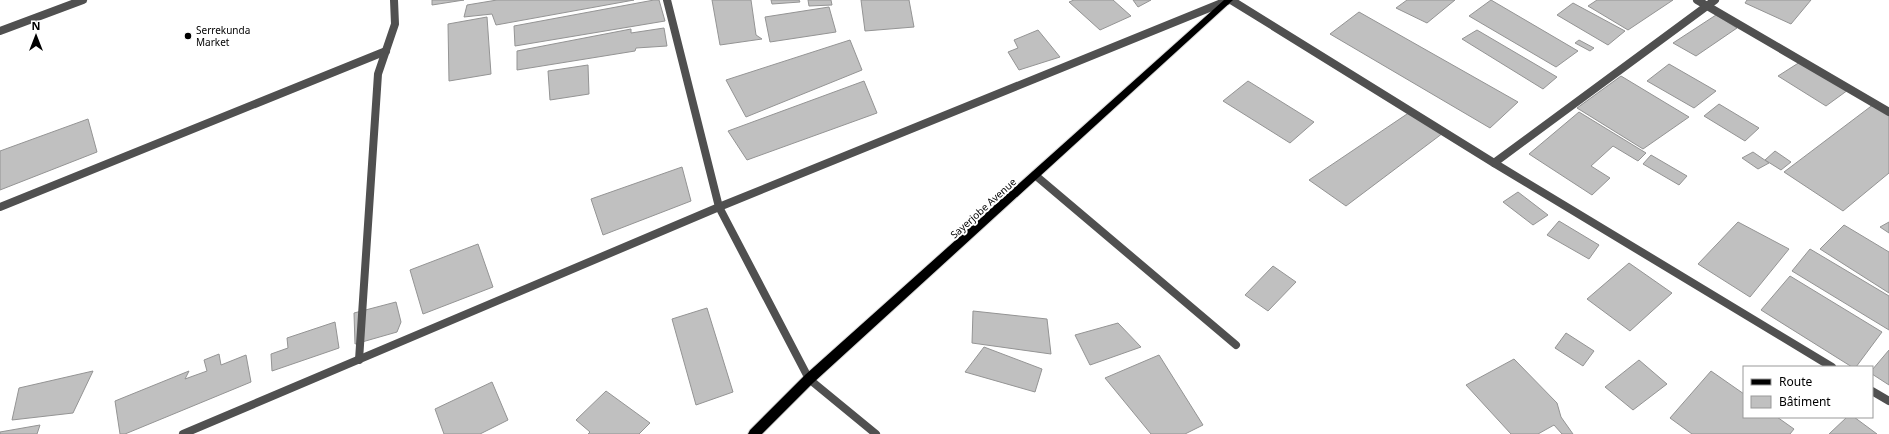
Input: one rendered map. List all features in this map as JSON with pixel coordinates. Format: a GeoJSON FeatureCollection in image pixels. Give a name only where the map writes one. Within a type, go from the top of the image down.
{"type":"FeatureCollection","features":[{"type":"Feature","properties":{"kind":"main road","name":"Sayerjobe Avenue"},"geometry":{"type":"LineString","coordinates":[[754,434],[810,379],[1230,0]]}},
{"type":"Feature","properties":{"kind":"street"},"geometry":{"type":"LineString","coordinates":[[0,31],[83,0]]}},
{"type":"Feature","properties":{"kind":"street"},"geometry":{"type":"LineString","coordinates":[[359,360],[378,74],[395,24],[394,0]]}},
{"type":"Feature","properties":{"kind":"street"},"geometry":{"type":"LineString","coordinates":[[667,0],[719,207],[810,379],[876,434]]}},
{"type":"Feature","properties":{"kind":"street"},"geometry":{"type":"LineString","coordinates":[[183,434],[719,207],[1230,0],[1494,163],[1830,366]]}},
{"type":"Feature","properties":{"kind":"street"},"geometry":{"type":"LineString","coordinates":[[1697,0],[1889,112]]}},
{"type":"Feature","properties":{"kind":"street"},"geometry":{"type":"LineString","coordinates":[[1494,163],[1715,0]]}},
{"type":"Feature","properties":{"kind":"street"},"geometry":{"type":"LineString","coordinates":[[0,207],[386,51]]}},
{"type":"Feature","properties":{"kind":"street"},"geometry":{"type":"LineString","coordinates":[[1035,175],[1236,345]]}},
{"type":"Feature","properties":{"kind":"street"},"geometry":{"type":"LineString","coordinates":[[1873,392],[1889,401]]}},
{"type":"Feature","properties":{"kind":"building"},"geometry":{"type":"Polygon","coordinates":[[[432,0],[464,0],[432,5],[432,0]]]}},
{"type":"Feature","properties":{"kind":"building"},"geometry":{"type":"Polygon","coordinates":[[[497,0],[634,0],[496,25],[492,14],[464,17],[467,5],[497,0]]]}},
{"type":"Feature","properties":{"kind":"building"},"geometry":{"type":"Polygon","coordinates":[[[659,0],[665,21],[515,46],[514,26],[659,0]]]}},
{"type":"Feature","properties":{"kind":"building"},"geometry":{"type":"Polygon","coordinates":[[[712,0],[751,0],[756,35],[762,39],[720,45],[712,0]]]}},
{"type":"Feature","properties":{"kind":"building"},"geometry":{"type":"Polygon","coordinates":[[[771,0],[799,0],[800,2],[772,4],[771,0]]]}},
{"type":"Feature","properties":{"kind":"building"},"geometry":{"type":"Polygon","coordinates":[[[808,0],[831,0],[832,5],[809,6],[808,0]]]}},
{"type":"Feature","properties":{"kind":"building"},"geometry":{"type":"Polygon","coordinates":[[[861,0],[909,0],[914,27],[865,31],[861,0]]]}},
{"type":"Feature","properties":{"kind":"building"},"geometry":{"type":"Polygon","coordinates":[[[1074,0],[1113,0],[1131,16],[1100,30],[1069,2],[1074,0]]]}},
{"type":"Feature","properties":{"kind":"building"},"geometry":{"type":"Polygon","coordinates":[[[1133,0],[1151,0],[1138,7],[1133,0]]]}},
{"type":"Feature","properties":{"kind":"building"},"geometry":{"type":"Polygon","coordinates":[[[1407,0],[1455,0],[1427,23],[1396,8],[1407,0]]]}},
{"type":"Feature","properties":{"kind":"building"},"geometry":{"type":"Polygon","coordinates":[[[1491,0],[1578,51],[1556,67],[1469,16],[1491,0]]]}},
{"type":"Feature","properties":{"kind":"building"},"geometry":{"type":"Polygon","coordinates":[[[1597,0],[1673,0],[1628,30],[1588,6],[1597,0]]]}},
{"type":"Feature","properties":{"kind":"building"},"geometry":{"type":"Polygon","coordinates":[[[1747,0],[1811,0],[1791,24],[1745,3],[1747,0]]]}},
{"type":"Feature","properties":{"kind":"building"},"geometry":{"type":"Polygon","coordinates":[[[1573,3],[1625,31],[1608,45],[1557,15],[1573,3]]]}},
{"type":"Feature","properties":{"kind":"building"},"geometry":{"type":"Polygon","coordinates":[[[829,7],[836,32],[770,42],[765,17],[829,7]]]}},
{"type":"Feature","properties":{"kind":"building"},"geometry":{"type":"Polygon","coordinates":[[[1359,12],[1518,102],[1490,128],[1330,34],[1359,12]]]}},
{"type":"Feature","properties":{"kind":"building"},"geometry":{"type":"Polygon","coordinates":[[[1716,15],[1737,28],[1696,56],[1673,43],[1716,15]]]}},
{"type":"Feature","properties":{"kind":"building"},"geometry":{"type":"Polygon","coordinates":[[[487,17],[491,74],[449,81],[448,24],[487,17]]]}},
{"type":"Feature","properties":{"kind":"building"},"geometry":{"type":"Polygon","coordinates":[[[664,28],[667,46],[636,48],[635,51],[517,70],[517,51],[631,29],[631,33],[664,28]]]}},
{"type":"Feature","properties":{"kind":"building"},"geometry":{"type":"Polygon","coordinates":[[[1038,30],[1060,57],[1019,70],[1008,52],[1018,48],[1014,40],[1038,30]]]}},
{"type":"Feature","properties":{"kind":"building"},"geometry":{"type":"Polygon","coordinates":[[[1477,30],[1557,77],[1543,89],[1462,39],[1477,30]]]}},
{"type":"Feature","properties":{"kind":"building"},"geometry":{"type":"Polygon","coordinates":[[[850,40],[862,70],[746,117],[726,80],[850,40]]]}},
{"type":"Feature","properties":{"kind":"building"},"geometry":{"type":"Polygon","coordinates":[[[1579,40],[1594,48],[1590,51],[1575,43],[1579,40]]]}},
{"type":"Feature","properties":{"kind":"building"},"geometry":{"type":"Polygon","coordinates":[[[1800,62],[1848,90],[1826,106],[1778,76],[1800,62]]]}},
{"type":"Feature","properties":{"kind":"building"},"geometry":{"type":"Polygon","coordinates":[[[1669,64],[1716,91],[1694,108],[1647,81],[1669,64]]]}},
{"type":"Feature","properties":{"kind":"building"},"geometry":{"type":"Polygon","coordinates":[[[588,65],[589,94],[550,100],[548,71],[588,65]]]}},
{"type":"Feature","properties":{"kind":"building"},"geometry":{"type":"Polygon","coordinates":[[[1621,76],[1689,117],[1643,149],[1577,108],[1621,76]]]}},
{"type":"Feature","properties":{"kind":"building"},"geometry":{"type":"Polygon","coordinates":[[[864,81],[877,113],[747,160],[728,131],[864,81]]]}},
{"type":"Feature","properties":{"kind":"building"},"geometry":{"type":"Polygon","coordinates":[[[1248,81],[1314,122],[1290,143],[1223,101],[1248,81]]]}},
{"type":"Feature","properties":{"kind":"building"},"geometry":{"type":"Polygon","coordinates":[[[1719,104],[1759,128],[1745,141],[1704,116],[1719,104]]]}},
{"type":"Feature","properties":{"kind":"building"},"geometry":{"type":"Polygon","coordinates":[[[1874,104],[1889,113],[1889,173],[1843,211],[1784,172],[1874,104]]]}},
{"type":"Feature","properties":{"kind":"building"},"geometry":{"type":"Polygon","coordinates":[[[1410,112],[1443,133],[1346,206],[1309,180],[1410,112]]]}},
{"type":"Feature","properties":{"kind":"building"},"geometry":{"type":"Polygon","coordinates":[[[1579,112],[1646,153],[1638,161],[1613,146],[1591,166],[1610,178],[1592,195],[1529,154],[1579,112]]]}},
{"type":"Feature","properties":{"kind":"building"},"geometry":{"type":"Polygon","coordinates":[[[88,119],[97,152],[0,190],[0,151],[88,119]]]}},
{"type":"Feature","properties":{"kind":"building"},"geometry":{"type":"Polygon","coordinates":[[[1775,151],[1791,162],[1781,170],[1765,160],[1775,151]]]}},
{"type":"Feature","properties":{"kind":"building"},"geometry":{"type":"Polygon","coordinates":[[[1753,152],[1769,163],[1758,169],[1742,158],[1753,152]]]}},
{"type":"Feature","properties":{"kind":"building"},"geometry":{"type":"Polygon","coordinates":[[[1651,155],[1687,176],[1679,185],[1643,164],[1651,155]]]}},
{"type":"Feature","properties":{"kind":"building"},"geometry":{"type":"Polygon","coordinates":[[[682,167],[691,201],[603,235],[591,199],[682,167]]]}},
{"type":"Feature","properties":{"kind":"building"},"geometry":{"type":"Polygon","coordinates":[[[1518,192],[1548,215],[1533,225],[1503,202],[1518,192]]]}},
{"type":"Feature","properties":{"kind":"building"},"geometry":{"type":"Polygon","coordinates":[[[1559,221],[1599,245],[1589,259],[1547,235],[1559,221]]]}},
{"type":"Feature","properties":{"kind":"building"},"geometry":{"type":"Polygon","coordinates":[[[1738,222],[1789,249],[1750,297],[1698,264],[1738,222]]]}},
{"type":"Feature","properties":{"kind":"building"},"geometry":{"type":"Polygon","coordinates":[[[1889,222],[1889,233],[1880,227],[1889,222]]]}},
{"type":"Feature","properties":{"kind":"building"},"geometry":{"type":"Polygon","coordinates":[[[1844,225],[1889,252],[1889,293],[1820,249],[1844,225]]]}},
{"type":"Feature","properties":{"kind":"building"},"geometry":{"type":"Polygon","coordinates":[[[478,244],[493,287],[423,314],[410,270],[478,244]]]}},
{"type":"Feature","properties":{"kind":"building"},"geometry":{"type":"Polygon","coordinates":[[[1810,249],[1889,296],[1889,330],[1792,271],[1810,249]]]}},
{"type":"Feature","properties":{"kind":"building"},"geometry":{"type":"Polygon","coordinates":[[[1629,263],[1672,293],[1630,331],[1587,299],[1629,263]]]}},
{"type":"Feature","properties":{"kind":"building"},"geometry":{"type":"Polygon","coordinates":[[[1273,266],[1296,282],[1268,311],[1245,295],[1273,266]]]}},
{"type":"Feature","properties":{"kind":"building"},"geometry":{"type":"Polygon","coordinates":[[[1790,276],[1882,332],[1857,366],[1850,366],[1761,310],[1790,276]]]}},
{"type":"Feature","properties":{"kind":"building"},"geometry":{"type":"Polygon","coordinates":[[[396,302],[401,322],[397,332],[355,344],[354,313],[396,302]]]}},
{"type":"Feature","properties":{"kind":"building"},"geometry":{"type":"Polygon","coordinates":[[[707,308],[733,392],[696,405],[672,319],[707,308]]]}},
{"type":"Feature","properties":{"kind":"building"},"geometry":{"type":"Polygon","coordinates":[[[973,311],[1047,319],[1051,354],[972,343],[973,311]]]}},
{"type":"Feature","properties":{"kind":"building"},"geometry":{"type":"Polygon","coordinates":[[[335,322],[339,348],[272,371],[271,354],[288,348],[287,338],[335,322]]]}},
{"type":"Feature","properties":{"kind":"building"},"geometry":{"type":"Polygon","coordinates":[[[1118,323],[1141,347],[1090,365],[1075,335],[1118,323]]]}},
{"type":"Feature","properties":{"kind":"building"},"geometry":{"type":"Polygon","coordinates":[[[1566,333],[1594,351],[1583,366],[1555,348],[1566,333]]]}},
{"type":"Feature","properties":{"kind":"building"},"geometry":{"type":"Polygon","coordinates":[[[984,347],[1042,369],[1035,392],[965,372],[984,347]]]}},
{"type":"Feature","properties":{"kind":"building"},"geometry":{"type":"Polygon","coordinates":[[[1889,350],[1889,385],[1873,375],[1873,369],[1889,350]]]}},
{"type":"Feature","properties":{"kind":"building"},"geometry":{"type":"Polygon","coordinates":[[[219,354],[221,365],[246,355],[251,382],[125,434],[120,434],[115,401],[189,371],[185,379],[207,371],[204,360],[219,354]]]}},
{"type":"Feature","properties":{"kind":"building"},"geometry":{"type":"Polygon","coordinates":[[[1159,355],[1203,425],[1185,434],[1151,434],[1105,378],[1159,355]]]}},
{"type":"Feature","properties":{"kind":"building"},"geometry":{"type":"Polygon","coordinates":[[[1514,359],[1557,403],[1561,417],[1573,434],[1562,434],[1554,425],[1538,434],[1511,434],[1466,385],[1514,359]]]}},
{"type":"Feature","properties":{"kind":"building"},"geometry":{"type":"Polygon","coordinates":[[[1639,360],[1667,384],[1633,410],[1605,387],[1639,360]]]}},
{"type":"Feature","properties":{"kind":"building"},"geometry":{"type":"Polygon","coordinates":[[[93,371],[73,413],[12,420],[19,388],[93,371]]]}},
{"type":"Feature","properties":{"kind":"building"},"geometry":{"type":"Polygon","coordinates":[[[1711,371],[1743,393],[1743,418],[1778,418],[1794,429],[1790,434],[1692,434],[1670,418],[1711,371]]]}},
{"type":"Feature","properties":{"kind":"building"},"geometry":{"type":"Polygon","coordinates":[[[492,382],[508,420],[480,434],[444,434],[435,409],[492,382]]]}},
{"type":"Feature","properties":{"kind":"building"},"geometry":{"type":"Polygon","coordinates":[[[606,391],[650,423],[639,434],[588,434],[590,432],[576,420],[606,391]]]}},
{"type":"Feature","properties":{"kind":"building"},"geometry":{"type":"Polygon","coordinates":[[[1846,418],[1855,418],[1877,434],[1829,434],[1846,418]]]}},
{"type":"Feature","properties":{"kind":"building"},"geometry":{"type":"Polygon","coordinates":[[[40,425],[37,434],[0,434],[0,432],[40,425]]]}},
{"type":"Feature","properties":{"kind":"place","name":"Serrekunda Market"},"geometry":{"type":"Point","coordinates":[188,36]}}]}
